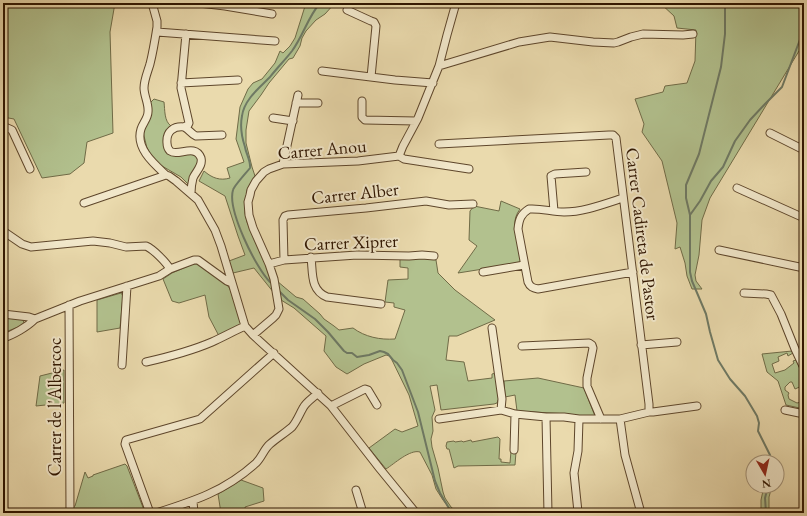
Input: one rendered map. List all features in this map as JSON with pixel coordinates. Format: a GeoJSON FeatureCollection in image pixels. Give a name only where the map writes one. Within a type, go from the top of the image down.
{"type":"FeatureCollection","features":[{"type":"Feature","properties":{"kind":"street"},"geometry":{"type":"LineString","coordinates":[[152,3],[157,21],[157,32],[144,88],[148,114],[140,131],[141,142],[146,155],[166,175],[172,178],[201,204],[215,230],[245,326],[331,406],[416,513]]}},
{"type":"Feature","properties":{"kind":"street"},"geometry":{"type":"LineString","coordinates":[[198,3],[225,6],[246,6],[272,14]]}},
{"type":"Feature","properties":{"kind":"street"},"geometry":{"type":"LineString","coordinates":[[400,156],[403,146],[416,121],[440,66],[456,3]]}},
{"type":"Feature","properties":{"kind":"street"},"geometry":{"type":"LineString","coordinates":[[347,10],[372,21],[375,24],[371,77]]}},
{"type":"Feature","properties":{"kind":"street"},"geometry":{"type":"LineString","coordinates":[[157,32],[275,41]]}},
{"type":"Feature","properties":{"kind":"street"},"geometry":{"type":"LineString","coordinates":[[186,34],[181,90],[189,123],[184,127],[174,128],[169,132],[167,145],[171,152],[192,151],[200,157],[201,164],[193,178],[190,193]]}},
{"type":"Feature","properties":{"kind":"street"},"geometry":{"type":"LineString","coordinates":[[440,66],[519,42],[550,36],[593,42],[614,43],[643,34],[693,34]]}},
{"type":"Feature","properties":{"kind":"street"},"geometry":{"type":"LineString","coordinates":[[322,71],[433,83]]}},
{"type":"Feature","properties":{"kind":"street"},"geometry":{"type":"LineString","coordinates":[[181,83],[238,80]]}},
{"type":"Feature","properties":{"kind":"street"},"geometry":{"type":"LineString","coordinates":[[283,164],[298,94]]}},
{"type":"Feature","properties":{"kind":"street","name":"Carrer Anou"},"geometry":{"type":"LineString","coordinates":[[362,101],[362,117],[365,120],[416,121]]}},
{"type":"Feature","properties":{"kind":"street"},"geometry":{"type":"LineString","coordinates":[[296,103],[318,103]]}},
{"type":"Feature","properties":{"kind":"street"},"geometry":{"type":"LineString","coordinates":[[273,118],[292,121]]}},
{"type":"Feature","properties":{"kind":"street"},"geometry":{"type":"LineString","coordinates":[[3,126],[12,130],[30,169]]}},
{"type":"Feature","properties":{"kind":"street"},"geometry":{"type":"LineString","coordinates":[[184,127],[196,136],[222,135]]}},
{"type":"Feature","properties":{"kind":"street"},"geometry":{"type":"LineString","coordinates":[[770,133],[804,150]]}},
{"type":"Feature","properties":{"kind":"street","name":"Carrer Cadireta de Pastor"},"geometry":{"type":"LineString","coordinates":[[439,144],[613,135],[616,138],[649,412]]}},
{"type":"Feature","properties":{"kind":"street","name":"Carrer Anou"},"geometry":{"type":"LineString","coordinates":[[253,335],[274,318],[279,309],[274,279],[269,264],[250,222],[249,215],[248,202],[251,190],[256,181],[264,172],[283,164],[400,156],[404,159],[469,169]]}},
{"type":"Feature","properties":{"kind":"street"},"geometry":{"type":"LineString","coordinates":[[554,211],[551,176],[554,174],[586,172]]}},
{"type":"Feature","properties":{"kind":"street"},"geometry":{"type":"LineString","coordinates":[[84,203],[166,175]]}},
{"type":"Feature","properties":{"kind":"street"},"geometry":{"type":"LineString","coordinates":[[737,188],[804,218]]}},
{"type":"Feature","properties":{"kind":"street"},"geometry":{"type":"LineString","coordinates":[[623,198],[588,209],[569,212],[529,209],[525,211],[518,220],[518,228],[524,265],[529,285],[531,287],[538,289],[633,272]]}},
{"type":"Feature","properties":{"kind":"street","name":"Carrer Alber"},"geometry":{"type":"LineString","coordinates":[[284,260],[283,220],[288,214],[366,208],[426,201],[449,205],[473,204]]}},
{"type":"Feature","properties":{"kind":"street"},"geometry":{"type":"LineString","coordinates":[[3,231],[22,244],[31,247],[93,241],[126,247],[146,246],[149,247],[170,269]]}},
{"type":"Feature","properties":{"kind":"street"},"geometry":{"type":"LineString","coordinates":[[719,250],[804,268]]}},
{"type":"Feature","properties":{"kind":"street","name":"Carrer Xiprer"},"geometry":{"type":"LineString","coordinates":[[269,264],[284,260],[311,257],[357,255],[434,256]]}},
{"type":"Feature","properties":{"kind":"street"},"geometry":{"type":"LineString","coordinates":[[311,257],[313,282],[319,293],[323,296],[381,304]]}},
{"type":"Feature","properties":{"kind":"street"},"geometry":{"type":"LineString","coordinates":[[3,338],[30,324],[35,319],[69,305],[159,276],[170,269],[190,261],[198,260],[232,283]]}},
{"type":"Feature","properties":{"kind":"street"},"geometry":{"type":"LineString","coordinates":[[483,272],[524,265]]}},
{"type":"Feature","properties":{"kind":"street"},"geometry":{"type":"LineString","coordinates":[[122,364],[127,286]]}},
{"type":"Feature","properties":{"kind":"street"},"geometry":{"type":"LineString","coordinates":[[744,293],[771,295],[781,314],[804,368]]}},
{"type":"Feature","properties":{"kind":"street","name":"Carrer de l'Albercoc"},"geometry":{"type":"LineString","coordinates":[[69,305],[70,511]]}},
{"type":"Feature","properties":{"kind":"street"},"geometry":{"type":"LineString","coordinates":[[3,314],[35,319]]}},
{"type":"Feature","properties":{"kind":"street"},"geometry":{"type":"LineString","coordinates":[[146,362],[194,349],[245,326]]}},
{"type":"Feature","properties":{"kind":"street"},"geometry":{"type":"LineString","coordinates":[[492,328],[502,399],[501,410]]}},
{"type":"Feature","properties":{"kind":"street","name":"Carrer Cadireta de Pastor"},"geometry":{"type":"LineString","coordinates":[[641,345],[677,342]]}},
{"type":"Feature","properties":{"kind":"street"},"geometry":{"type":"LineString","coordinates":[[522,346],[589,343],[592,345],[593,348],[587,378],[587,386],[601,419]]}},
{"type":"Feature","properties":{"kind":"street"},"geometry":{"type":"LineString","coordinates":[[150,513],[125,444],[126,440],[128,438],[200,419],[274,353]]}},
{"type":"Feature","properties":{"kind":"street"},"geometry":{"type":"LineString","coordinates":[[331,406],[365,390],[368,390],[377,405]]}},
{"type":"Feature","properties":{"kind":"street"},"geometry":{"type":"LineString","coordinates":[[156,513],[193,501],[223,487],[246,472],[259,460],[264,450],[270,444],[293,425],[305,404],[318,393]]}},
{"type":"Feature","properties":{"kind":"street"},"geometry":{"type":"LineString","coordinates":[[439,419],[501,410],[515,414],[546,417],[601,419],[620,418],[649,412],[697,406]]}},
{"type":"Feature","properties":{"kind":"street"},"geometry":{"type":"LineString","coordinates":[[785,410],[804,414]]}},
{"type":"Feature","properties":{"kind":"street"},"geometry":{"type":"LineString","coordinates":[[514,450],[515,414]]}},
{"type":"Feature","properties":{"kind":"street"},"geometry":{"type":"LineString","coordinates":[[546,417],[548,513]]}},
{"type":"Feature","properties":{"kind":"street"},"geometry":{"type":"LineString","coordinates":[[620,418],[625,455],[641,513]]}},
{"type":"Feature","properties":{"kind":"street"},"geometry":{"type":"LineString","coordinates":[[578,512],[574,473],[578,451],[579,419]]}},
{"type":"Feature","properties":{"kind":"street"},"geometry":{"type":"LineString","coordinates":[[356,490],[363,513]]}},
{"type":"Feature","properties":{"kind":"street"},"geometry":{"type":"LineString","coordinates":[[193,501],[194,513]]}},
{"type":"Feature","properties":{"kind":"green space"},"geometry":{"type":"Polygon","coordinates":[[[3,3],[115,3],[110,32],[113,133],[87,142],[84,163],[70,174],[42,178],[14,119],[3,117],[3,3]]]}},
{"type":"Feature","properties":{"kind":"green space"},"geometry":{"type":"Polygon","coordinates":[[[306,3],[335,3],[306,31],[293,58],[289,59],[269,83],[249,111],[246,130],[246,143],[255,176],[247,190],[245,213],[247,222],[267,267],[274,293],[254,268],[233,273],[229,261],[245,255],[225,196],[199,181],[204,171],[216,178],[230,178],[227,168],[244,162],[236,139],[240,107],[248,89],[253,83],[262,79],[275,63],[280,51],[283,53],[290,46],[295,38],[306,3]]]}},
{"type":"Feature","properties":{"kind":"green space"},"geometry":{"type":"Polygon","coordinates":[[[660,3],[804,3],[804,45],[710,198],[702,220],[699,255],[695,275],[696,281],[702,289],[692,289],[687,276],[680,247],[675,249],[677,223],[662,161],[642,132],[644,124],[635,99],[663,92],[665,86],[687,83],[695,61],[696,30],[677,28],[674,16],[660,3]]]}},
{"type":"Feature","properties":{"kind":"green space"},"geometry":{"type":"Polygon","coordinates":[[[154,99],[164,102],[166,118],[171,126],[165,133],[163,140],[170,155],[194,155],[197,156],[199,160],[190,186],[181,177],[162,166],[151,155],[147,148],[143,132],[150,103],[154,99]]]}},
{"type":"Feature","properties":{"kind":"green space"},"geometry":{"type":"Polygon","coordinates":[[[501,201],[520,209],[517,213],[515,224],[521,263],[458,273],[477,246],[469,240],[470,211],[474,206],[499,211],[501,201]]]}},
{"type":"Feature","properties":{"kind":"green space"},"geometry":{"type":"Polygon","coordinates":[[[424,257],[436,260],[438,273],[455,290],[495,320],[457,336],[449,336],[446,360],[464,362],[468,381],[492,378],[492,374],[496,373],[499,398],[497,403],[441,410],[437,385],[430,386],[435,410],[432,417],[432,447],[445,498],[451,507],[458,513],[453,513],[436,489],[432,475],[420,452],[407,455],[386,469],[369,448],[395,429],[402,432],[418,426],[409,395],[390,356],[386,355],[364,364],[347,374],[336,367],[324,351],[326,336],[294,308],[281,300],[277,281],[296,297],[303,299],[324,319],[339,330],[353,328],[363,334],[373,337],[395,339],[405,310],[394,307],[394,303],[385,302],[388,280],[408,279],[408,268],[400,267],[400,259],[424,257]]]}},
{"type":"Feature","properties":{"kind":"green space"},"geometry":{"type":"Polygon","coordinates":[[[193,264],[199,265],[228,286],[242,324],[219,336],[209,317],[205,295],[179,303],[172,301],[163,279],[172,273],[193,264]]]}},
{"type":"Feature","properties":{"kind":"green space"},"geometry":{"type":"Polygon","coordinates":[[[121,293],[123,296],[120,328],[97,332],[97,300],[121,293]]]}},
{"type":"Feature","properties":{"kind":"green space"},"geometry":{"type":"Polygon","coordinates":[[[3,318],[20,319],[23,320],[24,323],[23,325],[3,333],[3,318]]]}},
{"type":"Feature","properties":{"kind":"green space"},"geometry":{"type":"Polygon","coordinates":[[[792,351],[793,353],[788,356],[787,353],[778,357],[779,361],[772,364],[775,373],[785,370],[794,363],[793,361],[796,360],[804,377],[804,385],[795,389],[792,382],[790,382],[785,387],[785,390],[789,393],[789,399],[797,403],[804,399],[804,409],[786,405],[778,381],[767,372],[762,354],[792,351]]]}},
{"type":"Feature","properties":{"kind":"green space"},"geometry":{"type":"Polygon","coordinates":[[[64,370],[64,403],[36,406],[40,376],[64,370]]]}},
{"type":"Feature","properties":{"kind":"green space"},"geometry":{"type":"Polygon","coordinates":[[[538,378],[584,388],[595,416],[517,411],[515,395],[505,397],[504,381],[538,378]]]}},
{"type":"Feature","properties":{"kind":"green space"},"geometry":{"type":"Polygon","coordinates":[[[498,437],[500,439],[499,459],[501,459],[501,462],[510,463],[511,451],[516,452],[515,465],[458,466],[454,468],[449,449],[447,449],[446,446],[447,442],[463,442],[471,440],[472,442],[498,437]]]}},
{"type":"Feature","properties":{"kind":"green space"},"geometry":{"type":"Polygon","coordinates":[[[125,464],[144,510],[133,513],[75,513],[73,507],[75,506],[85,472],[88,478],[125,464]]]}},
{"type":"Feature","properties":{"kind":"green space"},"geometry":{"type":"Polygon","coordinates":[[[241,480],[263,488],[264,501],[245,507],[246,513],[221,513],[218,494],[241,480]]]}},
{"type":"Feature","properties":{"kind":"green space"},"geometry":{"type":"Polygon","coordinates":[[[762,494],[770,494],[769,513],[761,513],[762,494]]]}},
{"type":"Feature","properties":{"kind":"waterway"},"geometry":{"type":"LineString","coordinates":[[270,282],[257,265],[244,238],[238,224],[232,199],[234,188],[250,168],[250,163],[242,136],[241,124],[243,110],[257,90],[292,51],[312,14],[320,3]]}},
{"type":"Feature","properties":{"kind":"waterway"},"geometry":{"type":"LineString","coordinates":[[725,3],[725,34],[721,67],[699,154],[686,185],[686,198],[690,215],[690,272],[692,281],[706,314],[718,360],[730,379],[745,396],[757,416],[759,423],[758,431],[770,454]]}},
{"type":"Feature","properties":{"kind":"waterway"},"geometry":{"type":"LineString","coordinates":[[690,215],[711,181],[723,167],[735,141],[750,120],[782,87],[804,29]]}},
{"type":"Feature","properties":{"kind":"waterway"},"geometry":{"type":"LineString","coordinates":[[280,292],[288,300],[315,319],[347,353],[352,353],[357,357],[380,351],[388,354],[397,363],[402,370],[418,412],[435,481],[450,510],[454,513]]}},
{"type":"Feature","properties":{"kind":"waterway"},"geometry":{"type":"LineString","coordinates":[[766,494],[766,513]]}}]}
